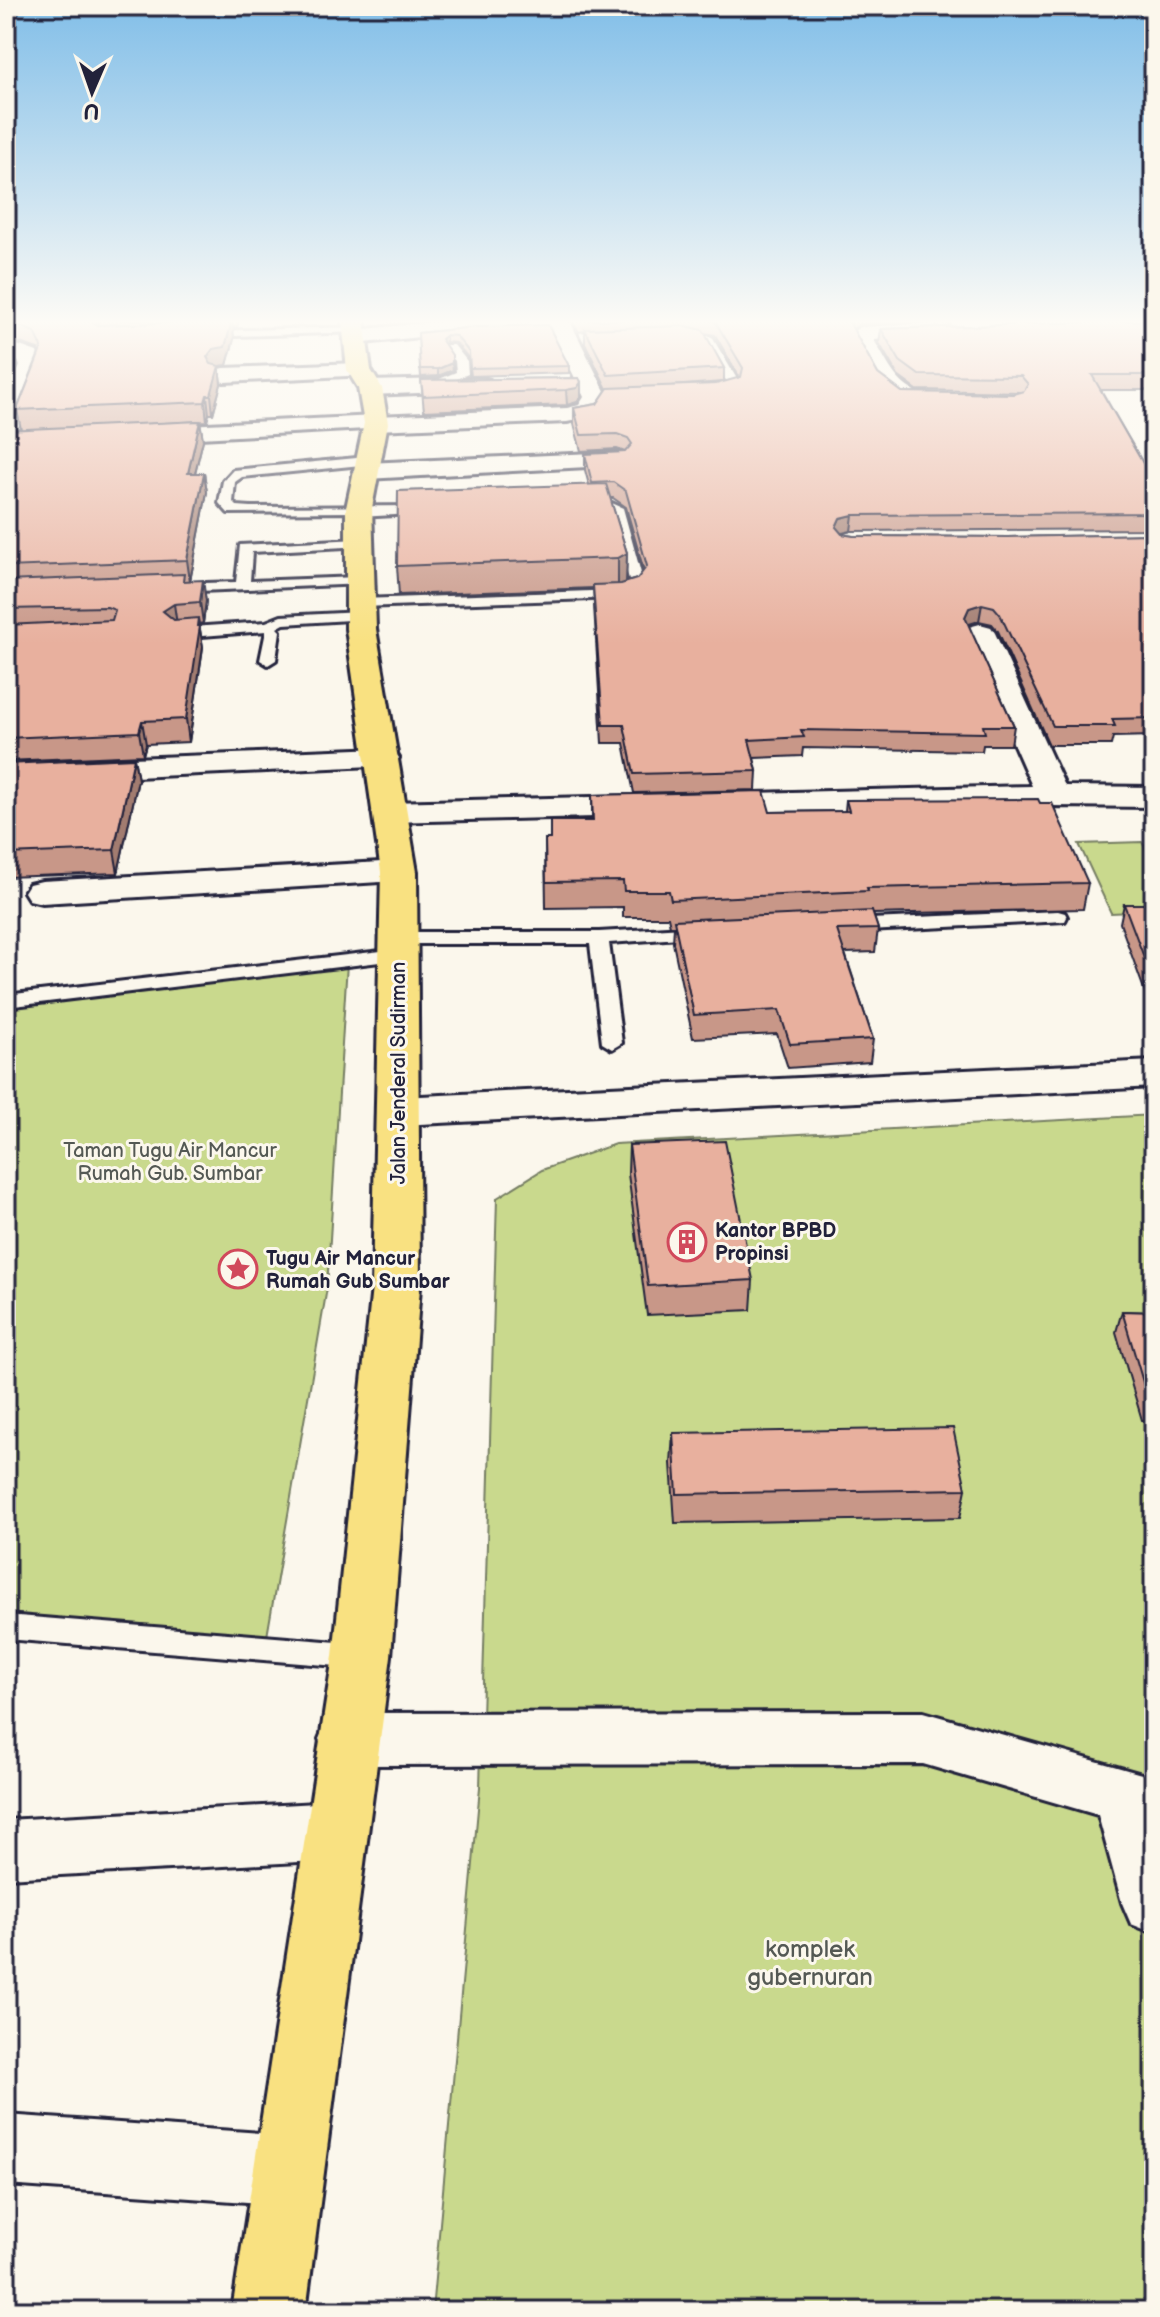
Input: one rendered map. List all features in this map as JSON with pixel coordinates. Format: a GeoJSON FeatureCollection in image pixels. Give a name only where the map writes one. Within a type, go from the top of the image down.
{"type":"FeatureCollection","features":[{"type":"Feature","properties":{"kind":"main road","name":"Jalan Jenderal Sudirman"},"geometry":{"type":"LineString","coordinates":[[269,2311],[362,1656],[396,1287],[400,1111],[399,872],[382,758],[361,473]]}},
{"type":"Feature","properties":{"kind":"street"},"geometry":{"type":"LineString","coordinates":[[298,428],[361,473]]}},
{"type":"Feature","properties":{"kind":"street"},"geometry":{"type":"LineString","coordinates":[[361,473],[395,428]]}},
{"type":"Feature","properties":{"kind":"street"},"geometry":{"type":"LineString","coordinates":[[361,473],[396,428]]}},
{"type":"Feature","properties":{"kind":"street"},"geometry":{"type":"LineString","coordinates":[[361,473],[520,428]]}},
{"type":"Feature","properties":{"kind":"street"},"geometry":{"type":"LineString","coordinates":[[114,435],[361,473],[616,460]]}},
{"type":"Feature","properties":{"kind":"street"},"geometry":{"type":"LineString","coordinates":[[980,633],[1053,796]]}},
{"type":"Feature","properties":{"kind":"street"},"geometry":{"type":"LineString","coordinates":[[6,773],[382,758]]}},
{"type":"Feature","properties":{"kind":"street"},"geometry":{"type":"LineString","coordinates":[[389,812],[1053,796],[1154,797]]}},
{"type":"Feature","properties":{"kind":"street"},"geometry":{"type":"LineString","coordinates":[[42,892],[399,872]]}},
{"type":"Feature","properties":{"kind":"street"},"geometry":{"type":"LineString","coordinates":[[400,1111],[1154,1074]]}},
{"type":"Feature","properties":{"kind":"street"},"geometry":{"type":"LineString","coordinates":[[349,1739],[923,1738],[1123,1795],[1154,1903]]}},
{"type":"Feature","properties":{"kind":"street"},"geometry":{"type":"LineString","coordinates":[[6,1849],[335,1831]]}},
{"type":"Feature","properties":{"kind":"street"},"geometry":{"type":"LineString","coordinates":[[6,2150],[289,2170]]}},
{"type":"Feature","properties":{"kind":"lane"},"geometry":{"type":"LineString","coordinates":[[306,428],[361,473],[436,510]]}},
{"type":"Feature","properties":{"kind":"lane"},"geometry":{"type":"LineString","coordinates":[[361,473],[251,511],[233,510],[226,503],[229,481],[238,473],[361,473],[621,594],[631,590],[637,584],[616,508],[603,503],[572,504]]}},
{"type":"Feature","properties":{"kind":"lane"},"geometry":{"type":"LineString","coordinates":[[164,589],[243,586],[361,473]]}},
{"type":"Feature","properties":{"kind":"lane"},"geometry":{"type":"LineString","coordinates":[[243,586],[245,548],[361,473]]}},
{"type":"Feature","properties":{"kind":"lane"},"geometry":{"type":"LineString","coordinates":[[268,660],[272,622],[361,473]]}},
{"type":"Feature","properties":{"kind":"lane"},"geometry":{"type":"LineString","coordinates":[[177,633],[272,622]]}},
{"type":"Feature","properties":{"kind":"lane"},"geometry":{"type":"LineString","coordinates":[[824,927],[1058,917]]}},
{"type":"Feature","properties":{"kind":"lane"},"geometry":{"type":"LineString","coordinates":[[6,1001],[398,946],[715,931]]}},
{"type":"Feature","properties":{"kind":"lane"},"geometry":{"type":"LineString","coordinates":[[599,938],[612,1043]]}},
{"type":"Feature","properties":{"kind":"lane"},"geometry":{"type":"LineString","coordinates":[[6,1627],[362,1656]]}},
{"type":"Feature","properties":{"kind":"green space"},"geometry":{"type":"Polygon","coordinates":[[[1142,842],[1154,864],[1154,911],[1111,913],[1079,844],[1142,842]]]}},
{"type":"Feature","properties":{"kind":"green space","name":"Taman Tugu Air Mancur Rumah Gub. Sumbar"},"geometry":{"type":"Polygon","coordinates":[[[347,963],[327,1288],[264,1654],[6,1632],[6,1003],[347,963]]]}},
{"type":"Feature","properties":{"kind":"green space","name":"komplek gubernuran"},"geometry":{"type":"Polygon","coordinates":[[[1154,1115],[1154,2311],[432,2311],[480,1787],[497,1198],[542,1170],[615,1144],[1154,1115]]]}},
{"type":"Feature","properties":{"kind":"building"},"geometry":{"type":"Polygon","coordinates":[[[198,428],[188,473],[204,473],[187,560],[6,567],[6,430],[198,428]]]}},
{"type":"Feature","properties":{"kind":"building"},"geometry":{"type":"Polygon","coordinates":[[[579,428],[1123,428],[1148,472],[1154,472],[1154,513],[853,515],[840,518],[836,527],[842,534],[853,536],[1154,534],[1154,718],[1112,719],[1115,726],[1053,726],[1000,614],[994,607],[982,604],[969,608],[965,617],[1014,726],[983,726],[985,733],[801,730],[804,737],[749,740],[757,771],[634,774],[624,725],[603,725],[593,585],[621,584],[637,579],[647,566],[626,491],[613,482],[592,483],[585,454],[625,452],[632,444],[628,438],[617,434],[581,435],[579,428]]]}},
{"type":"Feature","properties":{"kind":"building"},"geometry":{"type":"Polygon","coordinates":[[[606,484],[627,553],[618,558],[397,566],[398,491],[606,484]]]}},
{"type":"Feature","properties":{"kind":"building"},"geometry":{"type":"Polygon","coordinates":[[[184,574],[183,581],[203,580],[200,602],[174,604],[163,611],[174,620],[198,618],[197,626],[200,626],[186,719],[142,721],[139,732],[6,738],[6,625],[112,620],[115,610],[107,607],[6,609],[6,581],[184,574]]]}},
{"type":"Feature","properties":{"kind":"building"},"geometry":{"type":"Polygon","coordinates":[[[134,758],[114,850],[6,854],[6,764],[134,758]]]}},
{"type":"Feature","properties":{"kind":"building"},"geometry":{"type":"Polygon","coordinates":[[[764,791],[770,812],[849,811],[846,800],[1038,799],[1040,803],[1052,803],[1088,883],[867,888],[868,891],[671,900],[669,891],[624,891],[623,881],[546,882],[545,839],[550,839],[550,821],[593,821],[592,795],[764,791]]]}},
{"type":"Feature","properties":{"kind":"building"},"geometry":{"type":"Polygon","coordinates":[[[1124,904],[1154,904],[1154,984],[1124,904]]]}},
{"type":"Feature","properties":{"kind":"building"},"geometry":{"type":"Polygon","coordinates":[[[872,911],[878,929],[837,930],[873,1039],[790,1044],[779,1010],[694,1015],[674,920],[872,911]]]}},
{"type":"Feature","properties":{"kind":"building","name":"Kantor BPBD Propinsi"},"geometry":{"type":"Polygon","coordinates":[[[725,1141],[753,1280],[648,1286],[629,1145],[725,1141]]]}},
{"type":"Feature","properties":{"kind":"building"},"geometry":{"type":"Polygon","coordinates":[[[1122,1311],[1154,1312],[1154,1399],[1148,1399],[1122,1311]]]}},
{"type":"Feature","properties":{"kind":"building"},"geometry":{"type":"Polygon","coordinates":[[[953,1428],[966,1489],[677,1494],[673,1433],[953,1428]]]}},
{"type":"Feature","properties":{"kind":"place","name":"Kantor BPBD Propinsi"},"geometry":{"type":"Point","coordinates":[687,1242]}},
{"type":"Feature","properties":{"kind":"place","name":"Tugu Air Mancur Rumah Gub Sumbar"},"geometry":{"type":"Point","coordinates":[238,1269]}}]}
